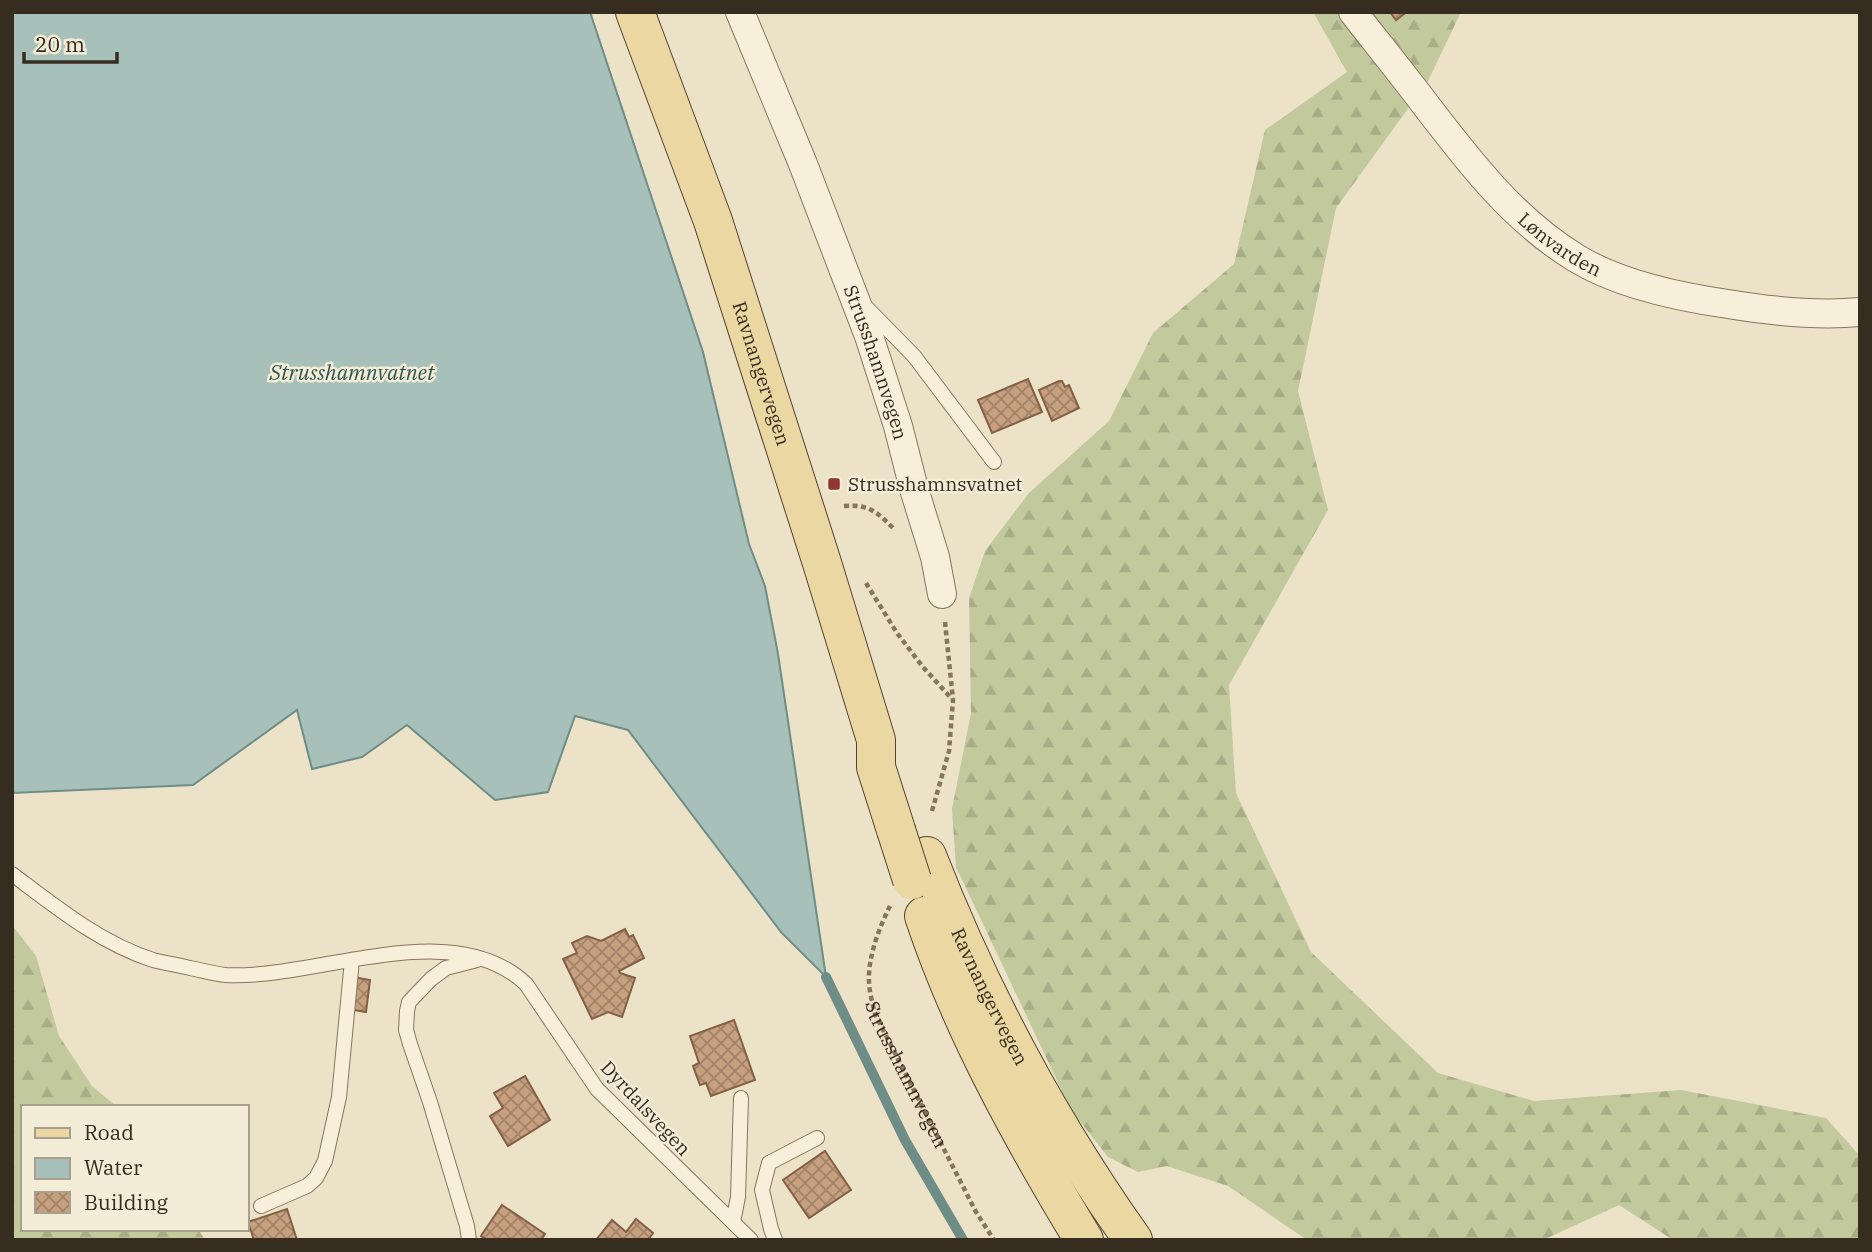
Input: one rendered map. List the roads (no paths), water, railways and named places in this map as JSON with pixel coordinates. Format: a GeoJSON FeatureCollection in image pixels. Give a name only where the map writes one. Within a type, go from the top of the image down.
{"type":"FeatureCollection","features":[{"type":"Feature","properties":{"kind":"main road","name":"Ravnangervegen"},"geometry":{"type":"LineString","coordinates":[[635,12],[713,221],[876,740],[876,767],[912,850],[955,927],[1027,1072],[1073,1151],[1133,1240]]}},
{"type":"Feature","properties":{"kind":"main road","name":"Ravnangervegen"},"geometry":{"type":"LineString","coordinates":[[912,850],[930,934],[961,1009],[1017,1124],[1084,1240]]}},
{"type":"Feature","properties":{"kind":"main road"},"geometry":{"type":"LineString","coordinates":[[1017,1124],[1052,1240]]}},
{"type":"Feature","properties":{"kind":"street","name":"Strusshamnvegen"},"geometry":{"type":"LineString","coordinates":[[740,12],[803,164],[856,303],[898,426],[935,557],[942,594]]}},
{"type":"Feature","properties":{"kind":"street","name":"Lønvarden"},"geometry":{"type":"LineString","coordinates":[[1353,12],[1472,164],[1509,204],[1542,234],[1578,259],[1627,281],[1696,300],[1778,310],[1860,312]]}},
{"type":"Feature","properties":{"kind":"lane"},"geometry":{"type":"LineString","coordinates":[[856,303],[867,306],[914,356],[994,462]]}},
{"type":"Feature","properties":{"kind":"lane","name":"Dyrdalsvegen"},"geometry":{"type":"LineString","coordinates":[[12,874],[98,935],[154,960],[225,975],[251,974],[409,952],[471,955],[497,963],[512,971],[526,984],[597,1089],[751,1240]]}},
{"type":"Feature","properties":{"kind":"lane"},"geometry":{"type":"LineString","coordinates":[[469,1240],[430,1102],[406,1030],[409,1002],[431,979],[446,968],[482,959]]}},
{"type":"Feature","properties":{"kind":"lane"},"geometry":{"type":"LineString","coordinates":[[261,1206],[307,1186],[316,1178],[325,1161],[339,1097],[352,960]]}},
{"type":"Feature","properties":{"kind":"lane"},"geometry":{"type":"LineString","coordinates":[[733,1222],[738,1197],[741,1098]]}},
{"type":"Feature","properties":{"kind":"lane"},"geometry":{"type":"LineString","coordinates":[[775,1240],[762,1190],[769,1163],[817,1138]]}},
{"type":"Feature","properties":{"kind":"water","name":"Strusshamnvatnet"},"geometry":{"type":"Polygon","coordinates":[[[12,12],[590,12],[703,352],[749,544],[765,586],[778,654],[826,977],[781,932],[628,730],[575,716],[548,792],[495,800],[407,725],[362,757],[312,769],[297,710],[193,785],[12,793],[12,12]]]}},
{"type":"Feature","properties":{"kind":"waterway"},"geometry":{"type":"LineString","coordinates":[[826,977],[905,1140],[963,1240]]}},
{"type":"Feature","properties":{"kind":"place","name":"Strusshamnsvatnet"},"geometry":{"type":"Point","coordinates":[834,484]}}]}
